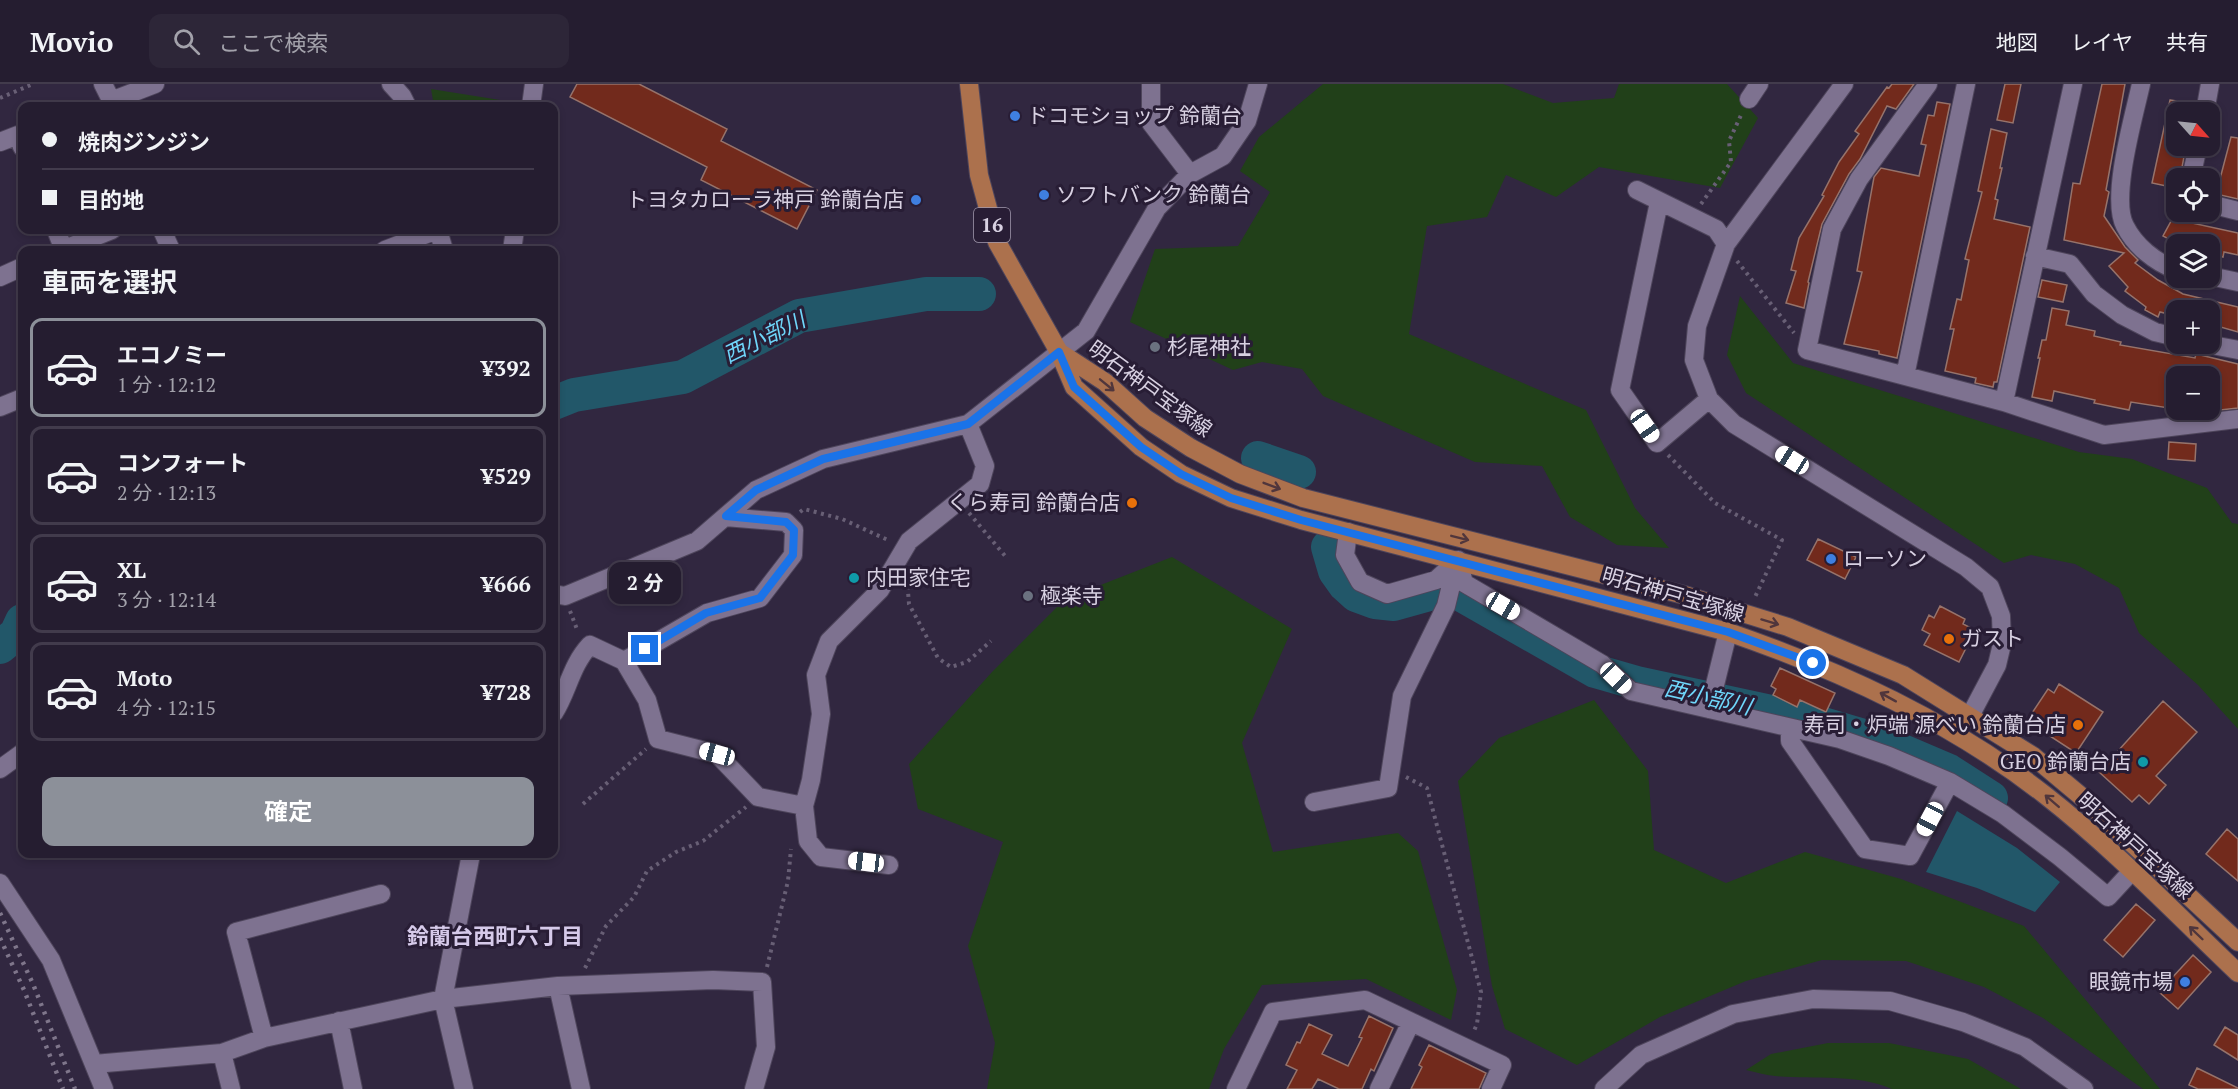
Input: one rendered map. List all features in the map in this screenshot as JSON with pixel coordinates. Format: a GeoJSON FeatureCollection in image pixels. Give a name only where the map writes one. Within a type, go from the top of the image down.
{"type":"FeatureCollection","features":[{"type":"Feature","properties":{"kind":"main road","name":"明石神戸宝塚線"},"geometry":{"type":"LineString","coordinates":[[969,84],[979,176],[997,242],[1059,352],[1074,387],[1141,447],[1181,474],[1231,498],[1348,532],[1728,632],[1793,655],[1871,688],[1958,736],[2045,795],[2132,871],[2238,973]]}},
{"type":"Feature","properties":{"kind":"main road","name":"明石神戸宝塚線"},"geometry":{"type":"LineString","coordinates":[[1059,352],[1105,382],[1145,418],[1191,448],[1240,474],[1303,498],[1688,596],[1788,627],[1903,675],[2033,756],[2082,796],[2238,942]]}},
{"type":"Feature","properties":{"kind":"street"},"geometry":{"type":"LineString","coordinates":[[103,84],[111,102]]}},
{"type":"Feature","properties":{"kind":"street"},"geometry":{"type":"LineString","coordinates":[[116,102],[155,84]]}},
{"type":"Feature","properties":{"kind":"street"},"geometry":{"type":"LineString","coordinates":[[391,84],[405,102]]}},
{"type":"Feature","properties":{"kind":"street"},"geometry":{"type":"LineString","coordinates":[[532,102],[534,84]]}},
{"type":"Feature","properties":{"kind":"street"},"geometry":{"type":"LineString","coordinates":[[1150,84],[1151,123],[1191,174]]}},
{"type":"Feature","properties":{"kind":"street"},"geometry":{"type":"LineString","coordinates":[[559,595],[698,541],[756,490],[823,459],[968,424],[1086,332],[1157,208],[1191,174],[1223,156],[1247,121],[1258,84]]}},
{"type":"Feature","properties":{"kind":"street"},"geometry":{"type":"LineString","coordinates":[[1843,84],[1726,244],[1697,326],[1694,360],[1709,399],[1734,424],[1966,567],[1990,587],[2001,616],[2002,644],[1997,665],[1970,716]]}},
{"type":"Feature","properties":{"kind":"street"},"geometry":{"type":"LineString","coordinates":[[1928,84],[1858,178],[1832,230],[1807,350],[2004,402],[2104,435],[2238,419]]}},
{"type":"Feature","properties":{"kind":"street"},"geometry":{"type":"LineString","coordinates":[[1905,376],[1966,84]]}},
{"type":"Feature","properties":{"kind":"street"},"geometry":{"type":"LineString","coordinates":[[2004,402],[2073,84]]}},
{"type":"Feature","properties":{"kind":"street"},"geometry":{"type":"LineString","coordinates":[[2141,84],[2119,190],[2124,224],[2146,253],[2166,264]]}},
{"type":"Feature","properties":{"kind":"street"},"geometry":{"type":"LineString","coordinates":[[2207,102],[2210,84]]}},
{"type":"Feature","properties":{"kind":"street"},"geometry":{"type":"LineString","coordinates":[[0,142],[18,135]]}},
{"type":"Feature","properties":{"kind":"street"},"geometry":{"type":"LineString","coordinates":[[1637,190],[1716,229],[1726,244]]}},
{"type":"Feature","properties":{"kind":"street"},"geometry":{"type":"LineString","coordinates":[[1659,201],[1620,390],[1657,443],[1709,399]]}},
{"type":"Feature","properties":{"kind":"street"},"geometry":{"type":"LineString","coordinates":[[2220,206],[2238,211]]}},
{"type":"Feature","properties":{"kind":"street"},"geometry":{"type":"LineString","coordinates":[[73,246],[102,234]]}},
{"type":"Feature","properties":{"kind":"street"},"geometry":{"type":"LineString","coordinates":[[395,246],[427,234]]}},
{"type":"Feature","properties":{"kind":"street"},"geometry":{"type":"LineString","coordinates":[[2036,256],[2070,264],[2094,294],[2122,315],[2154,332],[2166,335]]}},
{"type":"Feature","properties":{"kind":"street"},"geometry":{"type":"LineString","coordinates":[[0,277],[18,269]]}},
{"type":"Feature","properties":{"kind":"street"},"geometry":{"type":"LineString","coordinates":[[2220,278],[2238,282]]}},
{"type":"Feature","properties":{"kind":"street"},"geometry":{"type":"LineString","coordinates":[[2220,347],[2238,350]]}},
{"type":"Feature","properties":{"kind":"street"},"geometry":{"type":"LineString","coordinates":[[0,407],[18,400]]}},
{"type":"Feature","properties":{"kind":"street"},"geometry":{"type":"LineString","coordinates":[[889,865],[821,856],[808,841],[804,806],[811,780],[821,714],[816,675],[830,641],[880,590],[907,545],[980,484],[986,466],[968,424]]}},
{"type":"Feature","properties":{"kind":"street"},"geometry":{"type":"LineString","coordinates":[[624,661],[706,613],[760,598],[793,555],[794,530],[786,522],[726,516]]}},
{"type":"Feature","properties":{"kind":"street"},"geometry":{"type":"LineString","coordinates":[[1348,532],[1345,555],[1360,582],[1387,594],[1436,580],[1458,560]]}},
{"type":"Feature","properties":{"kind":"street"},"geometry":{"type":"LineString","coordinates":[[1458,560],[1464,583],[1602,663],[1631,692],[1840,739],[1889,756],[1950,782],[2002,814],[2060,857],[2108,897],[2132,871]]}},
{"type":"Feature","properties":{"kind":"street"},"geometry":{"type":"LineString","coordinates":[[1314,801],[1388,788],[1401,696],[1446,606],[1458,560]]}},
{"type":"Feature","properties":{"kind":"street"},"geometry":{"type":"LineString","coordinates":[[1709,709],[1728,632]]}},
{"type":"Feature","properties":{"kind":"street"},"geometry":{"type":"LineString","coordinates":[[558,706],[580,656],[590,645],[624,661],[647,700],[658,739],[717,754],[758,797],[804,806]]}},
{"type":"Feature","properties":{"kind":"street"},"geometry":{"type":"LineString","coordinates":[[1790,728],[1790,741],[1865,849],[1910,856],[1950,782]]}},
{"type":"Feature","properties":{"kind":"street"},"geometry":{"type":"LineString","coordinates":[[0,769],[18,756]]}},
{"type":"Feature","properties":{"kind":"street"},"geometry":{"type":"LineString","coordinates":[[464,1089],[443,999],[470,858]]}},
{"type":"Feature","properties":{"kind":"street"},"geometry":{"type":"LineString","coordinates":[[0,883],[51,960],[104,1089]]}},
{"type":"Feature","properties":{"kind":"street"},"geometry":{"type":"LineString","coordinates":[[264,1038],[236,932],[381,894]]}},
{"type":"Feature","properties":{"kind":"street"},"geometry":{"type":"LineString","coordinates":[[94,1064],[222,1053],[264,1038],[443,999],[567,986],[713,980],[762,982],[766,1047],[754,1089]]}},
{"type":"Feature","properties":{"kind":"street"},"geometry":{"type":"LineString","coordinates":[[567,986],[581,1089]]}},
{"type":"Feature","properties":{"kind":"street"},"geometry":{"type":"LineString","coordinates":[[1604,1089],[1641,1055],[1733,1014],[1814,999],[1890,1001],[1963,1022],[2025,1047],[2084,1089]]}},
{"type":"Feature","properties":{"kind":"street"},"geometry":{"type":"LineString","coordinates":[[1236,1089],[1274,1011],[1365,1000],[1502,1065],[1491,1089]]}},
{"type":"Feature","properties":{"kind":"street"},"geometry":{"type":"LineString","coordinates":[[339,1021],[353,1089]]}},
{"type":"Feature","properties":{"kind":"street"},"geometry":{"type":"LineString","coordinates":[[1379,1089],[1411,1022]]}},
{"type":"Feature","properties":{"kind":"street"},"geometry":{"type":"LineString","coordinates":[[222,1053],[231,1089]]}},
{"type":"Feature","properties":{"kind":"path"},"geometry":{"type":"LineString","coordinates":[[0,98],[33,84]]}},
{"type":"Feature","properties":{"kind":"path"},"geometry":{"type":"LineString","coordinates":[[1691,217],[1731,162],[1729,141],[1754,91]]}},
{"type":"Feature","properties":{"kind":"path"},"geometry":{"type":"LineString","coordinates":[[1726,244],[1740,266],[1807,350]]}},
{"type":"Feature","properties":{"kind":"path"},"geometry":{"type":"LineString","coordinates":[[1657,443],[1715,503],[1782,540],[1755,597]]}},
{"type":"Feature","properties":{"kind":"path"},"geometry":{"type":"LineString","coordinates":[[959,501],[1006,557]]}},
{"type":"Feature","properties":{"kind":"path"},"geometry":{"type":"LineString","coordinates":[[786,522],[804,509],[842,519],[888,542],[907,545],[909,604],[938,658],[951,667],[967,662],[991,641]]}},
{"type":"Feature","properties":{"kind":"path"},"geometry":{"type":"LineString","coordinates":[[559,595],[575,629],[590,645]]}},
{"type":"Feature","properties":{"kind":"path"},"geometry":{"type":"LineString","coordinates":[[583,804],[658,739]]}},
{"type":"Feature","properties":{"kind":"path"},"geometry":{"type":"LineString","coordinates":[[1392,770],[1427,788],[1482,992],[1477,1024],[1466,1047]]}},
{"type":"Feature","properties":{"kind":"path"},"geometry":{"type":"LineString","coordinates":[[567,986],[606,926],[634,897],[647,871],[676,852],[703,841],[758,797]]}},
{"type":"Feature","properties":{"kind":"path"},"geometry":{"type":"LineString","coordinates":[[762,982],[788,881],[791,848]]}},
{"type":"Feature","properties":{"kind":"green space"},"geometry":{"type":"Polygon","coordinates":[[[1323,84],[1503,84],[1553,103],[1614,98],[1619,84],[1727,84],[1758,118],[1720,188],[1599,167],[1556,197],[1506,175],[1487,217],[1427,226],[1409,334],[1586,410],[1635,508],[1669,548],[1617,545],[1570,517],[1542,466],[1475,462],[1323,396],[1302,369],[1262,362],[1233,370],[1130,322],[1155,249],[1238,246],[1270,192],[1240,171],[1259,137],[1323,84]]]}},
{"type":"Feature","properties":{"kind":"green space"},"geometry":{"type":"Polygon","coordinates":[[[431,89],[500,100],[500,102],[433,102],[431,89]]]}},
{"type":"Feature","properties":{"kind":"green space"},"geometry":{"type":"Polygon","coordinates":[[[1740,296],[1793,363],[2079,452],[2132,459],[2207,488],[2232,523],[2238,524],[2238,729],[2198,685],[2139,633],[2119,588],[2075,564],[2031,555],[2004,563],[1746,393],[1727,355],[1740,296]]]}},
{"type":"Feature","properties":{"kind":"green space"},"geometry":{"type":"Polygon","coordinates":[[[1172,557],[1292,629],[1242,743],[1273,852],[1398,833],[1418,851],[1457,990],[1451,1020],[1366,979],[1262,985],[1224,1049],[1209,1089],[987,1089],[995,1043],[968,946],[1003,842],[918,809],[909,764],[992,672],[1065,599],[1172,557]]]}},
{"type":"Feature","properties":{"kind":"green space"},"geometry":{"type":"Polygon","coordinates":[[[1594,700],[1648,771],[1654,850],[1726,883],[1805,852],[1901,879],[2024,926],[2160,1089],[2143,1089],[2043,1018],[1984,987],[1906,961],[1822,960],[1746,981],[1660,1017],[1577,1065],[1505,1029],[1492,986],[1458,781],[1499,738],[1594,700]]]}},
{"type":"Feature","properties":{"kind":"green space"},"geometry":{"type":"Polygon","coordinates":[[[1828,1043],[1889,1043],[1968,1059],[2021,1089],[1892,1089],[1849,1079],[1775,1076],[1746,1070],[1771,1054],[1828,1043]]]}},
{"type":"Feature","properties":{"kind":"water"},"geometry":{"type":"Polygon","coordinates":[[[1957,811],[2017,848],[2060,882],[2035,912],[1977,888],[1926,872],[1957,811]]]}},
{"type":"Feature","properties":{"kind":"building"},"geometry":{"type":"Polygon","coordinates":[[[577,84],[639,84],[727,129],[721,141],[817,190],[797,229],[701,180],[707,167],[570,97],[577,84]]]}},
{"type":"Feature","properties":{"kind":"building"},"geometry":{"type":"Polygon","coordinates":[[[1892,84],[1914,84],[1896,109],[1887,106],[1860,159],[1849,174],[1822,224],[1804,308],[1786,303],[1796,271],[1791,270],[1799,238],[1824,196],[1822,195],[1839,162],[1859,134],[1855,131],[1887,87],[1889,88],[1892,84]]]}},
{"type":"Feature","properties":{"kind":"building"},"geometry":{"type":"Polygon","coordinates":[[[2005,84],[2021,84],[2013,123],[1997,120],[2005,84]]]}},
{"type":"Feature","properties":{"kind":"building"},"geometry":{"type":"Polygon","coordinates":[[[2102,84],[2125,84],[2106,190],[2109,192],[2104,216],[2125,247],[2138,260],[2135,263],[2166,284],[2166,288],[2208,300],[2166,300],[2166,314],[2160,312],[2158,317],[2145,310],[2146,307],[2125,291],[2128,287],[2109,266],[2124,253],[2064,240],[2073,183],[2080,184],[2102,84]]]}},
{"type":"Feature","properties":{"kind":"building"},"geometry":{"type":"Polygon","coordinates":[[[1937,102],[1950,104],[1897,358],[1879,354],[1879,351],[1844,344],[1862,272],[1857,271],[1874,177],[1881,168],[1919,176],[1926,145],[1921,144],[1928,115],[1934,116],[1937,102]]]}},
{"type":"Feature","properties":{"kind":"building"},"geometry":{"type":"Polygon","coordinates":[[[2166,118],[2166,156],[2184,156],[2182,168],[2166,168],[2166,186],[2152,183],[2166,118]]]}},
{"type":"Feature","properties":{"kind":"building"},"geometry":{"type":"Polygon","coordinates":[[[1991,129],[2007,133],[1995,199],[1998,200],[1994,219],[2030,227],[1997,382],[1994,382],[1993,387],[1975,383],[1976,378],[1945,371],[1954,329],[1950,329],[1957,299],[1961,300],[1969,260],[1965,259],[1982,192],[1978,191],[1991,129]]]}},
{"type":"Feature","properties":{"kind":"building"},"geometry":{"type":"Polygon","coordinates":[[[2231,137],[2238,138],[2238,199],[2220,195],[2220,179],[2231,137]]]}},
{"type":"Feature","properties":{"kind":"building"},"geometry":{"type":"Polygon","coordinates":[[[2171,222],[2193,222],[2238,233],[2238,255],[2224,252],[2223,257],[2220,256],[2220,234],[2166,234],[2166,238],[2163,236],[2171,222]]]}},
{"type":"Feature","properties":{"kind":"building"},"geometry":{"type":"Polygon","coordinates":[[[2042,280],[2067,285],[2063,302],[2038,297],[2042,280]]]}},
{"type":"Feature","properties":{"kind":"building"},"geometry":{"type":"Polygon","coordinates":[[[2220,303],[2238,307],[2238,332],[2220,327],[2220,303]]]}},
{"type":"Feature","properties":{"kind":"building"},"geometry":{"type":"Polygon","coordinates":[[[2052,308],[2069,311],[2066,325],[2095,331],[2094,336],[2121,342],[2120,345],[2195,358],[2196,354],[2238,364],[2238,408],[2220,410],[2220,366],[2166,366],[2166,408],[2131,402],[2129,410],[2094,403],[2095,400],[2054,391],[2052,401],[2032,397],[2042,340],[2046,340],[2052,308]]]}},
{"type":"Feature","properties":{"kind":"building"},"geometry":{"type":"Polygon","coordinates":[[[2169,442],[2196,444],[2195,461],[2168,459],[2169,442]]]}},
{"type":"Feature","properties":{"kind":"building","name":"ローソン"},"geometry":{"type":"Polygon","coordinates":[[[1818,539],[1856,557],[1845,579],[1807,560],[1818,539]]]}},
{"type":"Feature","properties":{"kind":"building","name":"ガスト"},"geometry":{"type":"Polygon","coordinates":[[[1940,606],[1965,619],[1963,624],[1975,630],[1959,662],[1924,645],[1930,634],[1922,630],[1929,615],[1934,618],[1940,606]]]}},
{"type":"Feature","properties":{"kind":"building"},"geometry":{"type":"Polygon","coordinates":[[[1780,668],[1835,693],[1826,712],[1800,700],[1797,707],[1773,695],[1776,689],[1771,686],[1780,668]]]}},
{"type":"Feature","properties":{"kind":"building"},"geometry":{"type":"Polygon","coordinates":[[[2059,684],[2103,712],[2076,753],[2033,725],[2038,717],[2032,713],[2048,689],[2054,693],[2059,684]]]}},
{"type":"Feature","properties":{"kind":"building"},"geometry":{"type":"Polygon","coordinates":[[[2163,701],[2197,732],[2156,776],[2166,785],[2149,804],[2139,795],[2132,802],[2099,772],[2163,701]]]}},
{"type":"Feature","properties":{"kind":"building"},"geometry":{"type":"Polygon","coordinates":[[[2227,829],[2238,839],[2238,881],[2206,854],[2227,829]]]}},
{"type":"Feature","properties":{"kind":"building"},"geometry":{"type":"Polygon","coordinates":[[[2136,904],[2155,920],[2123,957],[2104,940],[2136,904]]]}},
{"type":"Feature","properties":{"kind":"building","name":"眼鏡市場"},"geometry":{"type":"Polygon","coordinates":[[[2193,955],[2211,972],[2178,1009],[2159,992],[2193,955]]]}},
{"type":"Feature","properties":{"kind":"building"},"geometry":{"type":"Polygon","coordinates":[[[1369,1016],[1393,1028],[1374,1071],[1371,1069],[1362,1089],[1339,1089],[1318,1079],[1312,1089],[1287,1089],[1297,1070],[1286,1065],[1309,1024],[1332,1035],[1322,1054],[1348,1066],[1362,1038],[1359,1037],[1369,1016]]]}},
{"type":"Feature","properties":{"kind":"building"},"geometry":{"type":"Polygon","coordinates":[[[2225,1027],[2238,1035],[2238,1060],[2214,1045],[2225,1027]]]}},
{"type":"Feature","properties":{"kind":"building"},"geometry":{"type":"Polygon","coordinates":[[[1429,1045],[1486,1073],[1479,1089],[1411,1089],[1422,1067],[1419,1065],[1429,1045]]]}},
{"type":"Feature","properties":{"kind":"building"},"geometry":{"type":"Polygon","coordinates":[[[2197,1068],[2238,1089],[2198,1089],[2189,1085],[2197,1068]]]}},
{"type":"Feature","properties":{"kind":"waterway","name":"西小部川"},"geometry":{"type":"LineString","coordinates":[[558,401],[574,395],[683,377],[799,316],[926,294],[979,294]]}},
{"type":"Feature","properties":{"kind":"waterway","name":"西小部川"},"geometry":{"type":"LineString","coordinates":[[1258,458],[1299,472]]}},
{"type":"Feature","properties":{"kind":"waterway","name":"西小部川"},"geometry":{"type":"LineString","coordinates":[[1328,547],[1335,571],[1356,595],[1375,602],[1394,604],[1437,592],[1460,594],[1595,671],[1637,683],[1813,721],[1874,739],[1949,771],[1991,798]]}},
{"type":"Feature","properties":{"kind":"waterway","name":"西小部川"},"geometry":{"type":"LineString","coordinates":[[0,647],[18,630]]}},
{"type":"Feature","properties":{"kind":"railway"},"geometry":{"type":"LineString","coordinates":[[0,913],[33,984],[75,1089]]}},
{"type":"Feature","properties":{"kind":"railway"},"geometry":{"type":"LineString","coordinates":[[0,938],[24,990],[63,1089]]}},
{"type":"Feature","properties":{"kind":"place","name":"ドコモショップ 鈴蘭台"},"geometry":{"type":"Point","coordinates":[1015,116]}},
{"type":"Feature","properties":{"kind":"place","name":"ソフトバンク 鈴蘭台"},"geometry":{"type":"Point","coordinates":[1044,195]}},
{"type":"Feature","properties":{"kind":"place","name":"トヨタカローラ神戸 鈴蘭台店"},"geometry":{"type":"Point","coordinates":[916,200]}},
{"type":"Feature","properties":{"kind":"place","name":"杉尾神社"},"geometry":{"type":"Point","coordinates":[1155,347]}},
{"type":"Feature","properties":{"kind":"place","name":"くら寿司 鈴蘭台店"},"geometry":{"type":"Point","coordinates":[1132,503]}},
{"type":"Feature","properties":{"kind":"place","name":"ローソン"},"geometry":{"type":"Point","coordinates":[1831,559]}},
{"type":"Feature","properties":{"kind":"place","name":"内田家住宅"},"geometry":{"type":"Point","coordinates":[854,578]}},
{"type":"Feature","properties":{"kind":"place","name":"極楽寺"},"geometry":{"type":"Point","coordinates":[1028,596]}},
{"type":"Feature","properties":{"kind":"place","name":"ガスト"},"geometry":{"type":"Point","coordinates":[1949,639]}},
{"type":"Feature","properties":{"kind":"place","name":"寿司・炉端 源べい 鈴蘭台店"},"geometry":{"type":"Point","coordinates":[2078,725]}},
{"type":"Feature","properties":{"kind":"place","name":"GEO 鈴蘭台店"},"geometry":{"type":"Point","coordinates":[2143,762]}},
{"type":"Feature","properties":{"kind":"place","name":"眼鏡市場"},"geometry":{"type":"Point","coordinates":[2185,982]}},
{"type":"Feature","properties":{"kind":"district","name":"鈴蘭台西町六丁目"},"geometry":{"type":"Point","coordinates":[495,936]}},
{"type":"Feature","properties":{"kind":"route"},"geometry":{"type":"LineString","coordinates":[[645,649],[706,613],[760,598],[793,555],[794,530],[786,522],[726,516],[756,490],[823,459],[968,424],[1059,352],[1074,387],[1141,447],[1181,474],[1231,498],[1301,520],[1728,632],[1813,663]]}}]}
